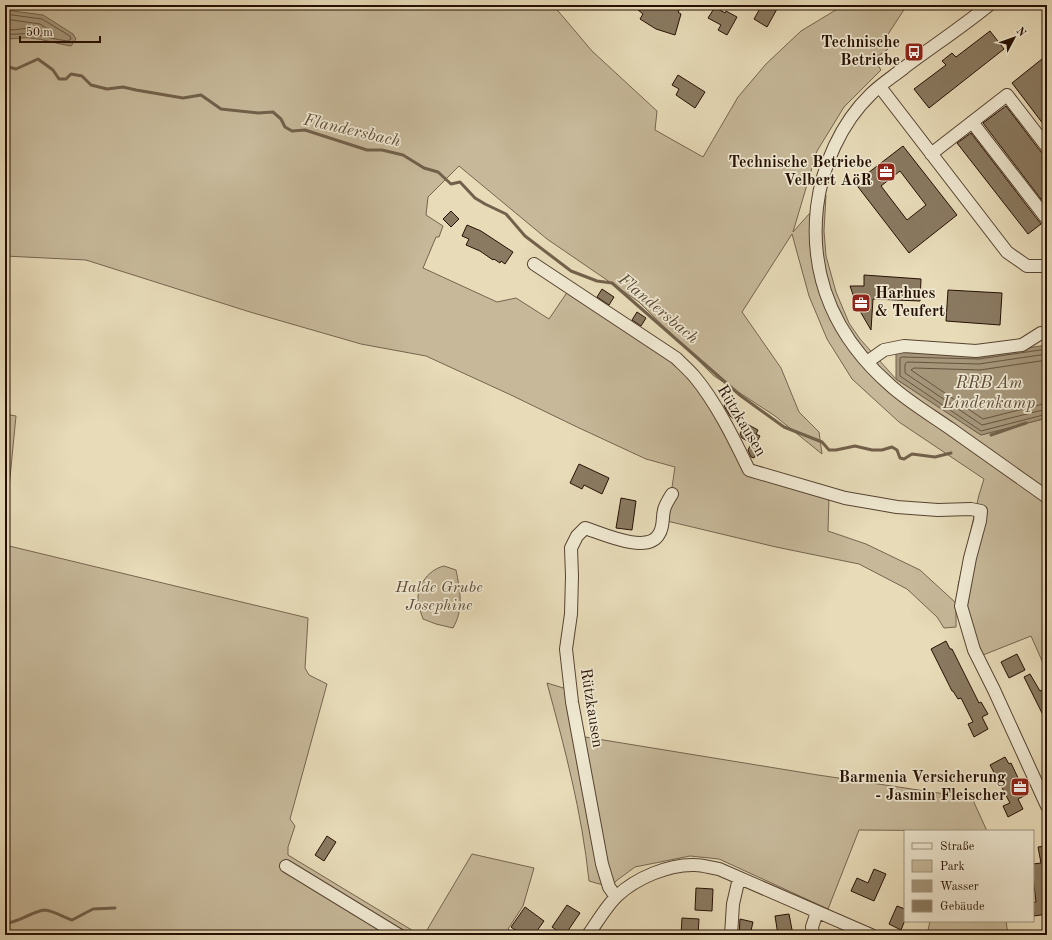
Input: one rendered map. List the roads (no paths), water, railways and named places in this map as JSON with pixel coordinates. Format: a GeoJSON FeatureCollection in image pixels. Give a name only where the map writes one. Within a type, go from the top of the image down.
{"type":"FeatureCollection","features":[{"type":"Feature","properties":{"kind":"street"},"geometry":{"type":"LineString","coordinates":[[989,5],[871,94],[854,113],[830,156],[819,192],[815,225],[817,260],[825,295],[841,328],[867,362],[891,386],[1047,497]]}},
{"type":"Feature","properties":{"kind":"street"},"geometry":{"type":"LineString","coordinates":[[880,87],[1007,252],[1027,266],[1047,266]]}},
{"type":"Feature","properties":{"kind":"street"},"geometry":{"type":"LineString","coordinates":[[931,154],[1006,95],[1047,147]]}},
{"type":"Feature","properties":{"kind":"street"},"geometry":{"type":"LineString","coordinates":[[972,122],[1047,219]]}},
{"type":"Feature","properties":{"kind":"street","name":"Rützkausen"},"geometry":{"type":"LineString","coordinates":[[534,264],[676,358],[694,376],[708,397],[728,428],[749,470],[844,498],[889,506],[916,510],[970,509],[981,511],[961,606],[974,650],[1047,806]]}},
{"type":"Feature","properties":{"kind":"street"},"geometry":{"type":"LineString","coordinates":[[867,362],[884,350],[904,346],[976,351],[1022,345],[1041,333],[1028,330]]}},
{"type":"Feature","properties":{"kind":"street","name":"Rützkausen"},"geometry":{"type":"LineString","coordinates":[[616,897],[609,887],[602,864],[569,684],[566,649],[571,614],[572,576],[570,548],[577,536],[585,528],[623,541],[637,544],[652,542],[659,536],[664,510],[672,494]]}},
{"type":"Feature","properties":{"kind":"street"},"geometry":{"type":"LineString","coordinates":[[588,935],[616,897],[633,883],[651,874],[671,868],[695,865],[719,869],[871,935]]}},
{"type":"Feature","properties":{"kind":"street"},"geometry":{"type":"LineString","coordinates":[[286,866],[400,935]]}},
{"type":"Feature","properties":{"kind":"street"},"geometry":{"type":"LineString","coordinates":[[731,935],[733,904],[739,878]]}},
{"type":"Feature","properties":{"kind":"street"},"geometry":{"type":"LineString","coordinates":[[813,935],[812,927],[817,912]]}},
{"type":"Feature","properties":{"kind":"water"},"geometry":{"type":"Polygon","coordinates":[[[5,10],[43,15],[73,34],[76,39],[71,46],[27,38],[5,38],[5,10]]]}},
{"type":"Feature","properties":{"kind":"water","name":"RRB Am Lindenkamp"},"geometry":{"type":"Polygon","coordinates":[[[1047,345],[1047,418],[981,435],[896,379],[896,352],[979,355],[1047,345]]]}},
{"type":"Feature","properties":{"kind":"waterway","name":"Flandersbach"},"geometry":{"type":"LineString","coordinates":[[5,66],[16,69],[38,59],[53,70],[59,79],[66,79],[71,74],[82,76],[91,85],[107,89],[123,87],[183,98],[201,95],[221,109],[258,113],[273,112],[281,119],[285,127],[292,131],[305,130],[367,150],[382,150],[403,155],[424,168],[438,172],[451,184],[460,182],[475,198],[506,214],[525,236],[571,271],[597,281],[612,283],[741,396],[784,427],[822,442],[829,450],[855,446],[872,450],[882,450],[892,447],[897,450],[900,458],[904,459],[912,454],[935,457],[951,453]]}},
{"type":"Feature","properties":{"kind":"waterway","name":"Flandersbach"},"geometry":{"type":"LineString","coordinates":[[991,435],[1026,423]]}},
{"type":"Feature","properties":{"kind":"waterway"},"geometry":{"type":"LineString","coordinates":[[5,923],[14,922],[45,910],[72,920],[93,909],[115,908]]}},
{"type":"Feature","properties":{"kind":"place","name":"Technische Betriebe"},"geometry":{"type":"Point","coordinates":[914,52]}},
{"type":"Feature","properties":{"kind":"place","name":"Technische Betriebe Velbert AöR"},"geometry":{"type":"Point","coordinates":[886,172]}},
{"type":"Feature","properties":{"kind":"place","name":"Harhues & Teufert"},"geometry":{"type":"Point","coordinates":[861,303]}},
{"type":"Feature","properties":{"kind":"place","name":"Barmenia Versicherung - Jasmin Fleischer"},"geometry":{"type":"Point","coordinates":[1020,787]}},
{"type":"Feature","properties":{"kind":"park label","name":"Halde Grube Josephine"},"geometry":{"type":"Point","coordinates":[439,597]}}]}
